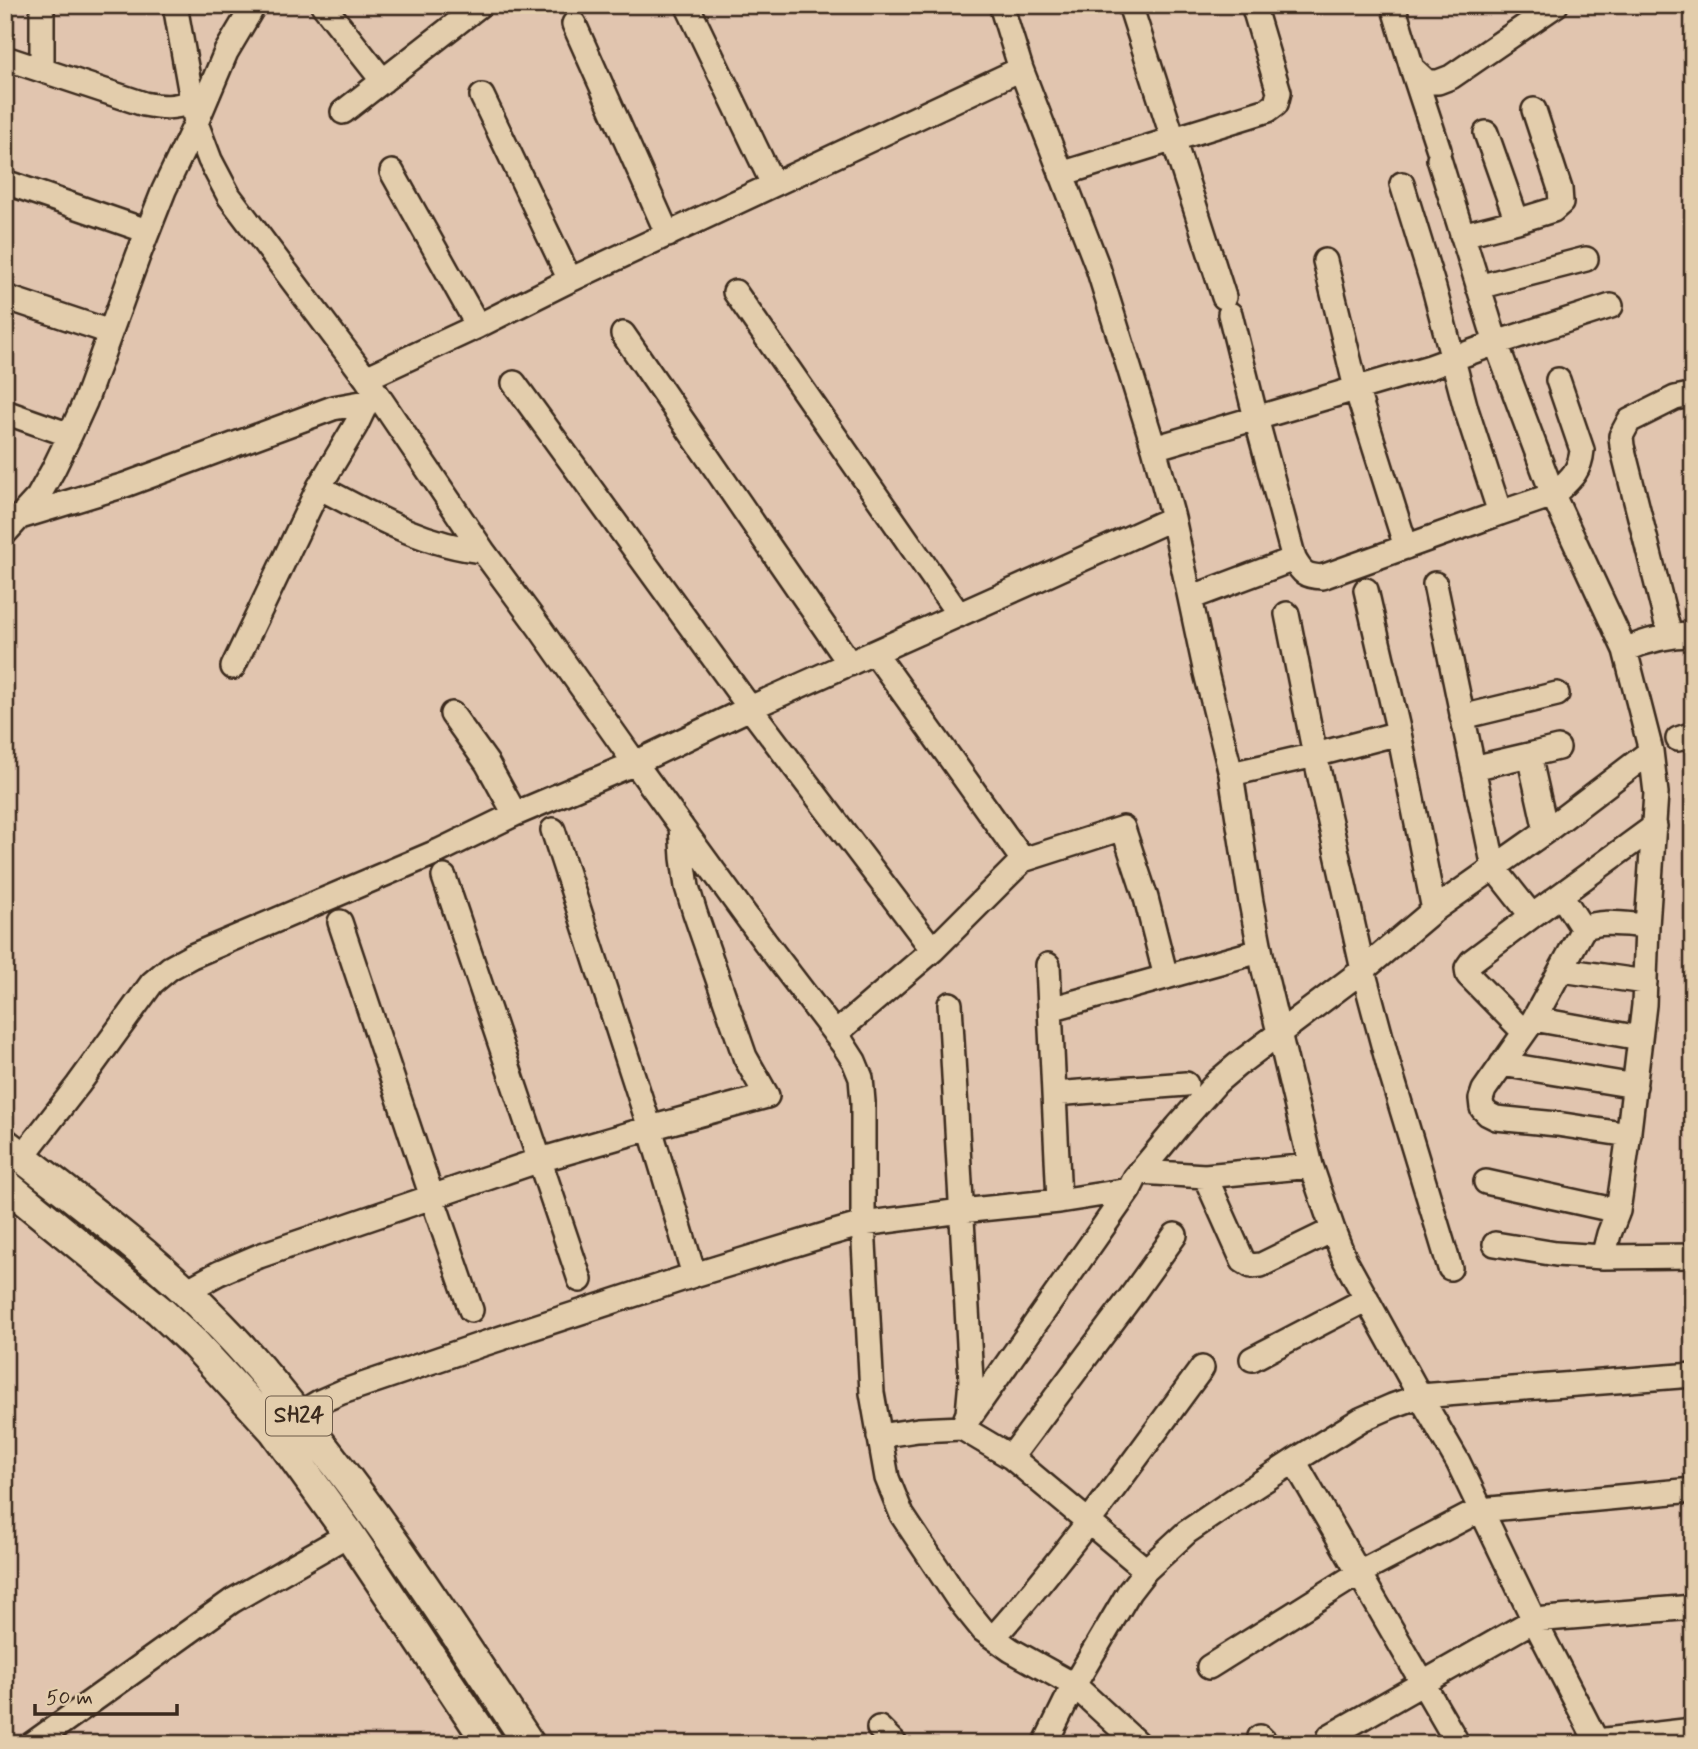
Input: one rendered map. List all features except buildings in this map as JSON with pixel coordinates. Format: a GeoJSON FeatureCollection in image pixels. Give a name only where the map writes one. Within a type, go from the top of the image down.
{"type":"FeatureCollection","features":[{"type":"Feature","properties":{"kind":"main road","name":"SH24"},"geometry":{"type":"LineString","coordinates":[[14,1150],[186,1291],[254,1362],[349,1534],[489,1744]]}},
{"type":"Feature","properties":{"kind":"main road","name":"SH24"},"geometry":{"type":"LineString","coordinates":[[5,1184],[160,1311],[286,1422],[359,1493],[530,1744]]}},
{"type":"Feature","properties":{"kind":"street"},"geometry":{"type":"LineString","coordinates":[[42,5],[42,70]]}},
{"type":"Feature","properties":{"kind":"street"},"geometry":{"type":"LineString","coordinates":[[175,5],[194,112],[210,160],[229,195],[635,763],[854,1061],[861,1078],[863,1102],[863,1224],[872,1393],[887,1478],[902,1515],[958,1599],[983,1630],[1011,1650],[1074,1685],[1138,1744]]}},
{"type":"Feature","properties":{"kind":"street"},"geometry":{"type":"LineString","coordinates":[[13,525],[38,497],[70,435],[85,402],[147,231],[194,112],[254,5]]}},
{"type":"Feature","properties":{"kind":"street"},"geometry":{"type":"LineString","coordinates":[[323,5],[383,81]]}},
{"type":"Feature","properties":{"kind":"street"},"geometry":{"type":"LineString","coordinates":[[343,112],[480,5]]}},
{"type":"Feature","properties":{"kind":"street"},"geometry":{"type":"LineString","coordinates":[[687,5],[774,184]]}},
{"type":"Feature","properties":{"kind":"street"},"geometry":{"type":"LineString","coordinates":[[1001,5],[1021,69],[1098,268],[1154,448],[1231,774],[1261,951],[1279,1033],[1311,1166],[1345,1260],[1458,1462],[1597,1743],[1693,1730]]}},
{"type":"Feature","properties":{"kind":"street"},"geometry":{"type":"LineString","coordinates":[[1130,5],[1227,305],[1294,559],[1301,571],[1310,577],[1322,577],[1553,495],[1576,472],[1581,462],[1582,450],[1558,380]]}},
{"type":"Feature","properties":{"kind":"street"},"geometry":{"type":"LineString","coordinates":[[1062,173],[1268,110],[1276,104],[1279,92],[1253,5]]}},
{"type":"Feature","properties":{"kind":"street"},"geometry":{"type":"LineString","coordinates":[[1393,5],[1496,343],[1553,495],[1625,650],[1651,751],[1656,793],[1655,826],[1640,1038],[1618,1211],[1603,1257]]}},
{"type":"Feature","properties":{"kind":"street"},"geometry":{"type":"LineString","coordinates":[[1412,68],[1427,82],[1451,78],[1556,5]]}},
{"type":"Feature","properties":{"kind":"street"},"geometry":{"type":"LineString","coordinates":[[575,24],[668,235]]}},
{"type":"Feature","properties":{"kind":"street"},"geometry":{"type":"LineString","coordinates":[[5,58],[144,104],[194,112]]}},
{"type":"Feature","properties":{"kind":"street"},"geometry":{"type":"LineString","coordinates":[[13,525],[333,408],[369,391],[478,326],[570,280],[1021,69]]}},
{"type":"Feature","properties":{"kind":"street"},"geometry":{"type":"LineString","coordinates":[[482,96],[570,280]]}},
{"type":"Feature","properties":{"kind":"street"},"geometry":{"type":"LineString","coordinates":[[1462,235],[1553,210],[1561,203],[1560,189],[1534,110]]}},
{"type":"Feature","properties":{"kind":"street"},"geometry":{"type":"LineString","coordinates":[[1486,133],[1517,221]]}},
{"type":"Feature","properties":{"kind":"street"},"geometry":{"type":"LineString","coordinates":[[392,172],[478,326]]}},
{"type":"Feature","properties":{"kind":"street"},"geometry":{"type":"LineString","coordinates":[[5,182],[147,231]]}},
{"type":"Feature","properties":{"kind":"street"},"geometry":{"type":"LineString","coordinates":[[1402,184],[1434,288],[1466,409],[1500,513]]}},
{"type":"Feature","properties":{"kind":"street"},"geometry":{"type":"LineString","coordinates":[[1478,287],[1586,258]]}},
{"type":"Feature","properties":{"kind":"street"},"geometry":{"type":"LineString","coordinates":[[1325,261],[1356,388],[1406,547]]}},
{"type":"Feature","properties":{"kind":"street"},"geometry":{"type":"LineString","coordinates":[[735,292],[959,615]]}},
{"type":"Feature","properties":{"kind":"street"},"geometry":{"type":"LineString","coordinates":[[5,297],[110,332]]}},
{"type":"Feature","properties":{"kind":"street"},"geometry":{"type":"LineString","coordinates":[[1154,448],[1453,360],[1496,343],[1611,306]]}},
{"type":"Feature","properties":{"kind":"street"},"geometry":{"type":"LineString","coordinates":[[623,334],[850,664]]}},
{"type":"Feature","properties":{"kind":"street"},"geometry":{"type":"LineString","coordinates":[[514,383],[750,708],[933,950]]}},
{"type":"Feature","properties":{"kind":"street"},"geometry":{"type":"LineString","coordinates":[[233,667],[319,487],[356,425],[369,391]]}},
{"type":"Feature","properties":{"kind":"street"},"geometry":{"type":"LineString","coordinates":[[1670,636],[1621,436],[1629,421],[1675,398],[1693,398]]}},
{"type":"Feature","properties":{"kind":"street"},"geometry":{"type":"LineString","coordinates":[[5,412],[70,435]]}},
{"type":"Feature","properties":{"kind":"street"},"geometry":{"type":"LineString","coordinates":[[319,487],[422,537],[459,548],[483,551]]}},
{"type":"Feature","properties":{"kind":"street"},"geometry":{"type":"LineString","coordinates":[[14,1150],[78,1085],[152,983],[170,968],[635,763],[750,708],[1172,518]]}},
{"type":"Feature","properties":{"kind":"street"},"geometry":{"type":"LineString","coordinates":[[1190,598],[1294,559]]}},
{"type":"Feature","properties":{"kind":"street"},"geometry":{"type":"LineString","coordinates":[[1435,584],[1494,868],[1532,916]]}},
{"type":"Feature","properties":{"kind":"street"},"geometry":{"type":"LineString","coordinates":[[1366,590],[1399,733],[1434,910]]}},
{"type":"Feature","properties":{"kind":"street"},"geometry":{"type":"LineString","coordinates":[[1287,614],[1363,970],[1389,1067],[1450,1268]]}},
{"type":"Feature","properties":{"kind":"street"},"geometry":{"type":"LineString","coordinates":[[1625,650],[1646,640],[1693,635]]}},
{"type":"Feature","properties":{"kind":"street"},"geometry":{"type":"LineString","coordinates":[[874,653],[1023,860]]}},
{"type":"Feature","properties":{"kind":"street"},"geometry":{"type":"LineString","coordinates":[[1462,717],[1557,694]]}},
{"type":"Feature","properties":{"kind":"street"},"geometry":{"type":"LineString","coordinates":[[452,714],[488,763],[515,814]]}},
{"type":"Feature","properties":{"kind":"street"},"geometry":{"type":"LineString","coordinates":[[1231,774],[1399,733]]}},
{"type":"Feature","properties":{"kind":"street"},"geometry":{"type":"LineString","coordinates":[[1473,768],[1558,748]]}},
{"type":"Feature","properties":{"kind":"street"},"geometry":{"type":"LineString","coordinates":[[962,1428],[1134,1181],[1217,1082],[1259,1047],[1363,970],[1434,910],[1546,831],[1651,751]]}},
{"type":"Feature","properties":{"kind":"street"},"geometry":{"type":"LineString","coordinates":[[1529,755],[1546,831]]}},
{"type":"Feature","properties":{"kind":"street"},"geometry":{"type":"LineString","coordinates":[[186,1291],[237,1264],[540,1160],[767,1096],[745,1057],[695,913],[687,887],[681,826]]}},
{"type":"Feature","properties":{"kind":"street"},"geometry":{"type":"LineString","coordinates":[[1640,1038],[1529,1025],[1468,975],[1467,968],[1472,961],[1655,826]]}},
{"type":"Feature","properties":{"kind":"street"},"geometry":{"type":"LineString","coordinates":[[835,1034],[933,950],[1023,860],[1123,828],[1146,898],[1166,977]]}},
{"type":"Feature","properties":{"kind":"street"},"geometry":{"type":"LineString","coordinates":[[553,830],[650,1128],[694,1275]]}},
{"type":"Feature","properties":{"kind":"street"},"geometry":{"type":"LineString","coordinates":[[444,877],[580,1280]]}},
{"type":"Feature","properties":{"kind":"street"},"geometry":{"type":"LineString","coordinates":[[1560,895],[1583,929]]}},
{"type":"Feature","properties":{"kind":"street"},"geometry":{"type":"LineString","coordinates":[[340,922],[471,1310]]}},
{"type":"Feature","properties":{"kind":"street"},"geometry":{"type":"LineString","coordinates":[[1629,1135],[1496,1118],[1482,1108],[1481,1099],[1562,970],[1583,929],[1599,923],[1647,926]]}},
{"type":"Feature","properties":{"kind":"street"},"geometry":{"type":"LineString","coordinates":[[1050,1009],[1261,951]]}},
{"type":"Feature","properties":{"kind":"street"},"geometry":{"type":"LineString","coordinates":[[1048,965],[1059,1201]]}},
{"type":"Feature","properties":{"kind":"street"},"geometry":{"type":"LineString","coordinates":[[1562,970],[1645,982]]}},
{"type":"Feature","properties":{"kind":"street"},"geometry":{"type":"LineString","coordinates":[[950,1004],[971,1380],[968,1413],[962,1428]]}},
{"type":"Feature","properties":{"kind":"street"},"geometry":{"type":"LineString","coordinates":[[1502,1064],[1635,1086]]}},
{"type":"Feature","properties":{"kind":"street"},"geometry":{"type":"LineString","coordinates":[[1054,1094],[1186,1084]]}},
{"type":"Feature","properties":{"kind":"street"},"geometry":{"type":"LineString","coordinates":[[286,1422],[342,1392],[694,1275],[863,1224],[1059,1201],[1134,1181],[1311,1166]]}},
{"type":"Feature","properties":{"kind":"street"},"geometry":{"type":"LineString","coordinates":[[1205,1176],[1244,1261],[1251,1266],[1261,1265],[1333,1230]]}},
{"type":"Feature","properties":{"kind":"street"},"geometry":{"type":"LineString","coordinates":[[1486,1182],[1618,1211]]}},
{"type":"Feature","properties":{"kind":"street"},"geometry":{"type":"LineString","coordinates":[[1010,1457],[1175,1235]]}},
{"type":"Feature","properties":{"kind":"street"},"geometry":{"type":"LineString","coordinates":[[1495,1244],[1556,1254],[1603,1257],[1693,1256]]}},
{"type":"Feature","properties":{"kind":"street"},"geometry":{"type":"LineString","coordinates":[[1252,1359],[1367,1299]]}},
{"type":"Feature","properties":{"kind":"street"},"geometry":{"type":"LineString","coordinates":[[993,1637],[1028,1599],[1088,1522],[1202,1368]]}},
{"type":"Feature","properties":{"kind":"street"},"geometry":{"type":"LineString","coordinates":[[1046,1744],[1074,1685],[1129,1592],[1146,1570],[1187,1532],[1362,1419],[1420,1396],[1693,1375]]}},
{"type":"Feature","properties":{"kind":"street"},"geometry":{"type":"LineString","coordinates":[[879,1436],[918,1430],[962,1428],[1010,1457],[1146,1570]]}},
{"type":"Feature","properties":{"kind":"street"},"geometry":{"type":"LineString","coordinates":[[1294,1461],[1458,1744]]}},
{"type":"Feature","properties":{"kind":"street"},"geometry":{"type":"LineString","coordinates":[[1209,1667],[1359,1573],[1480,1510],[1693,1490]]}},
{"type":"Feature","properties":{"kind":"street"},"geometry":{"type":"LineString","coordinates":[[32,1744],[232,1601],[349,1534]]}},
{"type":"Feature","properties":{"kind":"street"},"geometry":{"type":"LineString","coordinates":[[1331,1736],[1534,1620],[1693,1607]]}}]}
